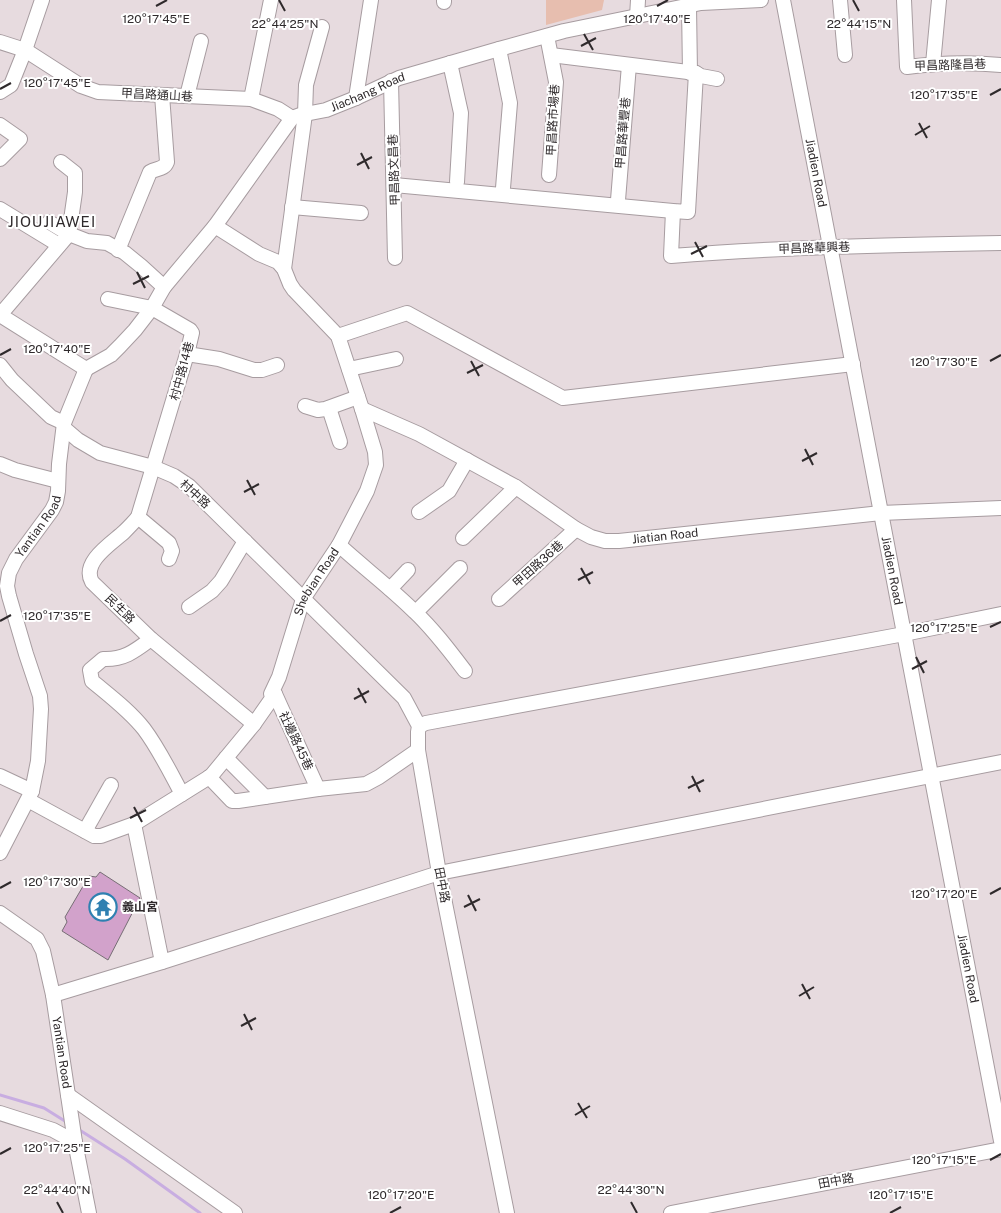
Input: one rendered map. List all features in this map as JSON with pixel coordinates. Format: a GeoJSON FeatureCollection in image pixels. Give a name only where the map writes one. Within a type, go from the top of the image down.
{"type":"FeatureCollection","features":[{"type":"Feature","properties":{"kind":"street"},"geometry":{"type":"LineString","coordinates":[[0,92],[11,85],[42,0]]}},
{"type":"Feature","properties":{"kind":"street"},"geometry":{"type":"LineString","coordinates":[[251,100],[271,0]]}},
{"type":"Feature","properties":{"kind":"street"},"geometry":{"type":"LineString","coordinates":[[356,98],[372,0]]}},
{"type":"Feature","properties":{"kind":"street"},"geometry":{"type":"LineString","coordinates":[[637,17],[638,0]]}},
{"type":"Feature","properties":{"kind":"street","name":"Jiachang Road"},"geometry":{"type":"LineString","coordinates":[[298,116],[326,110],[399,78],[564,31],[697,3],[761,0]]}},
{"type":"Feature","properties":{"kind":"street","name":"Jiadien Road"},"geometry":{"type":"LineString","coordinates":[[783,0],[1001,1141]]}},
{"type":"Feature","properties":{"kind":"street"},"geometry":{"type":"LineString","coordinates":[[840,0],[845,56]]}},
{"type":"Feature","properties":{"kind":"street","name":"甲昌路隆昌巷"},"geometry":{"type":"LineString","coordinates":[[904,0],[907,67],[975,62],[1001,65]]}},
{"type":"Feature","properties":{"kind":"street"},"geometry":{"type":"LineString","coordinates":[[933,64],[939,0]]}},
{"type":"Feature","properties":{"kind":"street"},"geometry":{"type":"LineString","coordinates":[[394,185],[688,212],[692,73],[697,3]]}},
{"type":"Feature","properties":{"kind":"street"},"geometry":{"type":"LineString","coordinates":[[284,269],[292,207],[298,116],[310,65],[322,27]]}},
{"type":"Feature","properties":{"kind":"street"},"geometry":{"type":"LineString","coordinates":[[564,31],[569,57]]}},
{"type":"Feature","properties":{"kind":"street","name":"甲昌路市場巷"},"geometry":{"type":"LineString","coordinates":[[547,36],[556,82],[549,175]]}},
{"type":"Feature","properties":{"kind":"street"},"geometry":{"type":"LineString","coordinates":[[187,96],[201,41]]}},
{"type":"Feature","properties":{"kind":"street","name":"甲昌路通山巷"},"geometry":{"type":"LineString","coordinates":[[0,42],[25,50],[81,86],[98,92],[251,100],[298,116]]}},
{"type":"Feature","properties":{"kind":"street"},"geometry":{"type":"LineString","coordinates":[[499,49],[510,103],[503,188]]}},
{"type":"Feature","properties":{"kind":"street"},"geometry":{"type":"LineString","coordinates":[[551,56],[692,73],[717,79]]}},
{"type":"Feature","properties":{"kind":"street"},"geometry":{"type":"LineString","coordinates":[[450,63],[461,113],[457,182]]}},
{"type":"Feature","properties":{"kind":"street","name":"甲昌路華豐巷"},"geometry":{"type":"LineString","coordinates":[[618,200],[629,65]]}},
{"type":"Feature","properties":{"kind":"street","name":"甲昌路文昌巷"},"geometry":{"type":"LineString","coordinates":[[391,81],[395,258]]}},
{"type":"Feature","properties":{"kind":"street"},"geometry":{"type":"LineString","coordinates":[[118,250],[150,172],[166,165],[162,95]]}},
{"type":"Feature","properties":{"kind":"street"},"geometry":{"type":"LineString","coordinates":[[61,162],[75,173],[75,192],[69,234],[0,315],[86,369],[111,355],[152,308],[164,287],[215,226],[298,116]]}},
{"type":"Feature","properties":{"kind":"street"},"geometry":{"type":"LineString","coordinates":[[0,125],[20,139],[0,159]]}},
{"type":"Feature","properties":{"kind":"street"},"geometry":{"type":"LineString","coordinates":[[292,207],[361,212]]}},
{"type":"Feature","properties":{"kind":"street"},"geometry":{"type":"LineString","coordinates":[[0,209],[60,245]]}},
{"type":"Feature","properties":{"kind":"street","name":"甲昌路華興巷"},"geometry":{"type":"LineString","coordinates":[[673,211],[671,256],[736,250],[1001,243]]}},
{"type":"Feature","properties":{"kind":"street"},"geometry":{"type":"LineString","coordinates":[[49,222],[69,234],[88,241],[107,243],[141,266],[164,287]]}},
{"type":"Feature","properties":{"kind":"street"},"geometry":{"type":"LineString","coordinates":[[215,226],[259,254],[278,262],[284,269]]}},
{"type":"Feature","properties":{"kind":"street","name":"Shebian Road"},"geometry":{"type":"LineString","coordinates":[[0,776],[85,831],[94,836],[101,836],[134,824],[209,777],[254,724],[274,694],[271,694],[279,678],[303,599],[340,545],[367,490],[376,465],[375,452],[338,336],[294,290],[284,269]]}},
{"type":"Feature","properties":{"kind":"street","name":"村中路14巷"},"geometry":{"type":"LineString","coordinates":[[108,298],[152,308],[192,333],[153,468]]}},
{"type":"Feature","properties":{"kind":"street"},"geometry":{"type":"LineString","coordinates":[[338,336],[407,313],[564,398],[853,364]]}},
{"type":"Feature","properties":{"kind":"street"},"geometry":{"type":"LineString","coordinates":[[187,354],[219,359],[254,370],[262,370],[277,365]]}},
{"type":"Feature","properties":{"kind":"street"},"geometry":{"type":"LineString","coordinates":[[349,370],[396,359]]}},
{"type":"Feature","properties":{"kind":"street","name":"村中路"},"geometry":{"type":"LineString","coordinates":[[0,365],[12,380],[50,417],[64,426],[78,440],[100,453],[153,468],[174,476],[189,486],[303,599]]}},
{"type":"Feature","properties":{"kind":"street","name":"Yantian Road"},"geometry":{"type":"LineString","coordinates":[[4,854],[30,795],[38,761],[41,709],[40,696],[5,579],[16,559],[56,502],[64,426],[86,369]]}},
{"type":"Feature","properties":{"kind":"street"},"geometry":{"type":"LineString","coordinates":[[305,406],[318,410],[360,403]]}},
{"type":"Feature","properties":{"kind":"street","name":"Jiatian Road"},"geometry":{"type":"LineString","coordinates":[[360,403],[516,487],[576,530],[605,541],[881,512],[1001,508]]}},
{"type":"Feature","properties":{"kind":"street"},"geometry":{"type":"LineString","coordinates":[[329,408],[340,442]]}},
{"type":"Feature","properties":{"kind":"street"},"geometry":{"type":"LineString","coordinates":[[419,512],[449,491],[467,460]]}},
{"type":"Feature","properties":{"kind":"street"},"geometry":{"type":"LineString","coordinates":[[0,464],[14,470],[58,481]]}},
{"type":"Feature","properties":{"kind":"street","name":"民生路"},"geometry":{"type":"LineString","coordinates":[[153,468],[138,517],[100,553],[92,563],[89,577],[152,639],[254,724]]}},
{"type":"Feature","properties":{"kind":"street"},"geometry":{"type":"LineString","coordinates":[[463,538],[516,487]]}},
{"type":"Feature","properties":{"kind":"street"},"geometry":{"type":"LineString","coordinates":[[138,517],[172,547],[169,559]]}},
{"type":"Feature","properties":{"kind":"street","name":"甲田路36巷"},"geometry":{"type":"LineString","coordinates":[[499,600],[576,530]]}},
{"type":"Feature","properties":{"kind":"street"},"geometry":{"type":"LineString","coordinates":[[189,607],[212,591],[222,581],[245,541]]}},
{"type":"Feature","properties":{"kind":"street"},"geometry":{"type":"LineString","coordinates":[[340,545],[416,612],[443,641],[465,671]]}},
{"type":"Feature","properties":{"kind":"street"},"geometry":{"type":"LineString","coordinates":[[416,612],[460,568]]}},
{"type":"Feature","properties":{"kind":"street"},"geometry":{"type":"LineString","coordinates":[[390,589],[408,570]]}},
{"type":"Feature","properties":{"kind":"street"},"geometry":{"type":"LineString","coordinates":[[303,599],[404,698],[419,726],[426,723],[904,634],[1001,614]]}},
{"type":"Feature","properties":{"kind":"street"},"geometry":{"type":"LineString","coordinates":[[152,639],[130,654],[113,659],[103,658],[90,670],[90,675],[92,681],[145,730],[182,794]]}},
{"type":"Feature","properties":{"kind":"street","name":"社邊路45巷"},"geometry":{"type":"LineString","coordinates":[[274,694],[318,789]]}},
{"type":"Feature","properties":{"kind":"street","name":"田中路"},"geometry":{"type":"LineString","coordinates":[[419,726],[418,750],[439,873],[507,1213]]}},
{"type":"Feature","properties":{"kind":"street"},"geometry":{"type":"LineString","coordinates":[[209,777],[232,801],[366,784],[379,778],[418,750]]}},
{"type":"Feature","properties":{"kind":"street"},"geometry":{"type":"LineString","coordinates":[[226,758],[265,797]]}},
{"type":"Feature","properties":{"kind":"street"},"geometry":{"type":"LineString","coordinates":[[53,995],[439,873],[1001,762]]}},
{"type":"Feature","properties":{"kind":"street"},"geometry":{"type":"LineString","coordinates":[[85,831],[111,785]]}},
{"type":"Feature","properties":{"kind":"street"},"geometry":{"type":"LineString","coordinates":[[134,824],[162,962]]}},
{"type":"Feature","properties":{"kind":"street","name":"Yantian Road"},"geometry":{"type":"LineString","coordinates":[[0,913],[37,939],[43,951],[53,995],[74,1136],[89,1213]]}},
{"type":"Feature","properties":{"kind":"street"},"geometry":{"type":"LineString","coordinates":[[69,1101],[235,1213]]}},
{"type":"Feature","properties":{"kind":"street"},"geometry":{"type":"LineString","coordinates":[[0,1113],[74,1136]]}},
{"type":"Feature","properties":{"kind":"street","name":"田中路"},"geometry":{"type":"LineString","coordinates":[[671,1213],[1001,1148]]}},
{"type":"Feature","properties":{"kind":"shaded area"},"geometry":{"type":"Polygon","coordinates":[[[546,0],[604,0],[602,10],[546,25],[546,0]]]}},
{"type":"Feature","properties":{"kind":"building","name":"義山宮"},"geometry":{"type":"Polygon","coordinates":[[[100,872],[140,898],[108,960],[62,931],[67,922],[65,917],[89,876],[96,877],[100,872]]]}},
{"type":"Feature","properties":{"kind":"waterway"},"geometry":{"type":"LineString","coordinates":[[0,1095],[44,1108],[68,1123]]}},
{"type":"Feature","properties":{"kind":"waterway"},"geometry":{"type":"LineString","coordinates":[[78,1129],[125,1159],[200,1213]]}},
{"type":"Feature","properties":{"kind":"place","name":"義山宮"},"geometry":{"type":"Point","coordinates":[103,907]}},
{"type":"Feature","properties":{"kind":"district","name":"JIOUJIAWEI"},"geometry":{"type":"Point","coordinates":[52,221]}}]}
